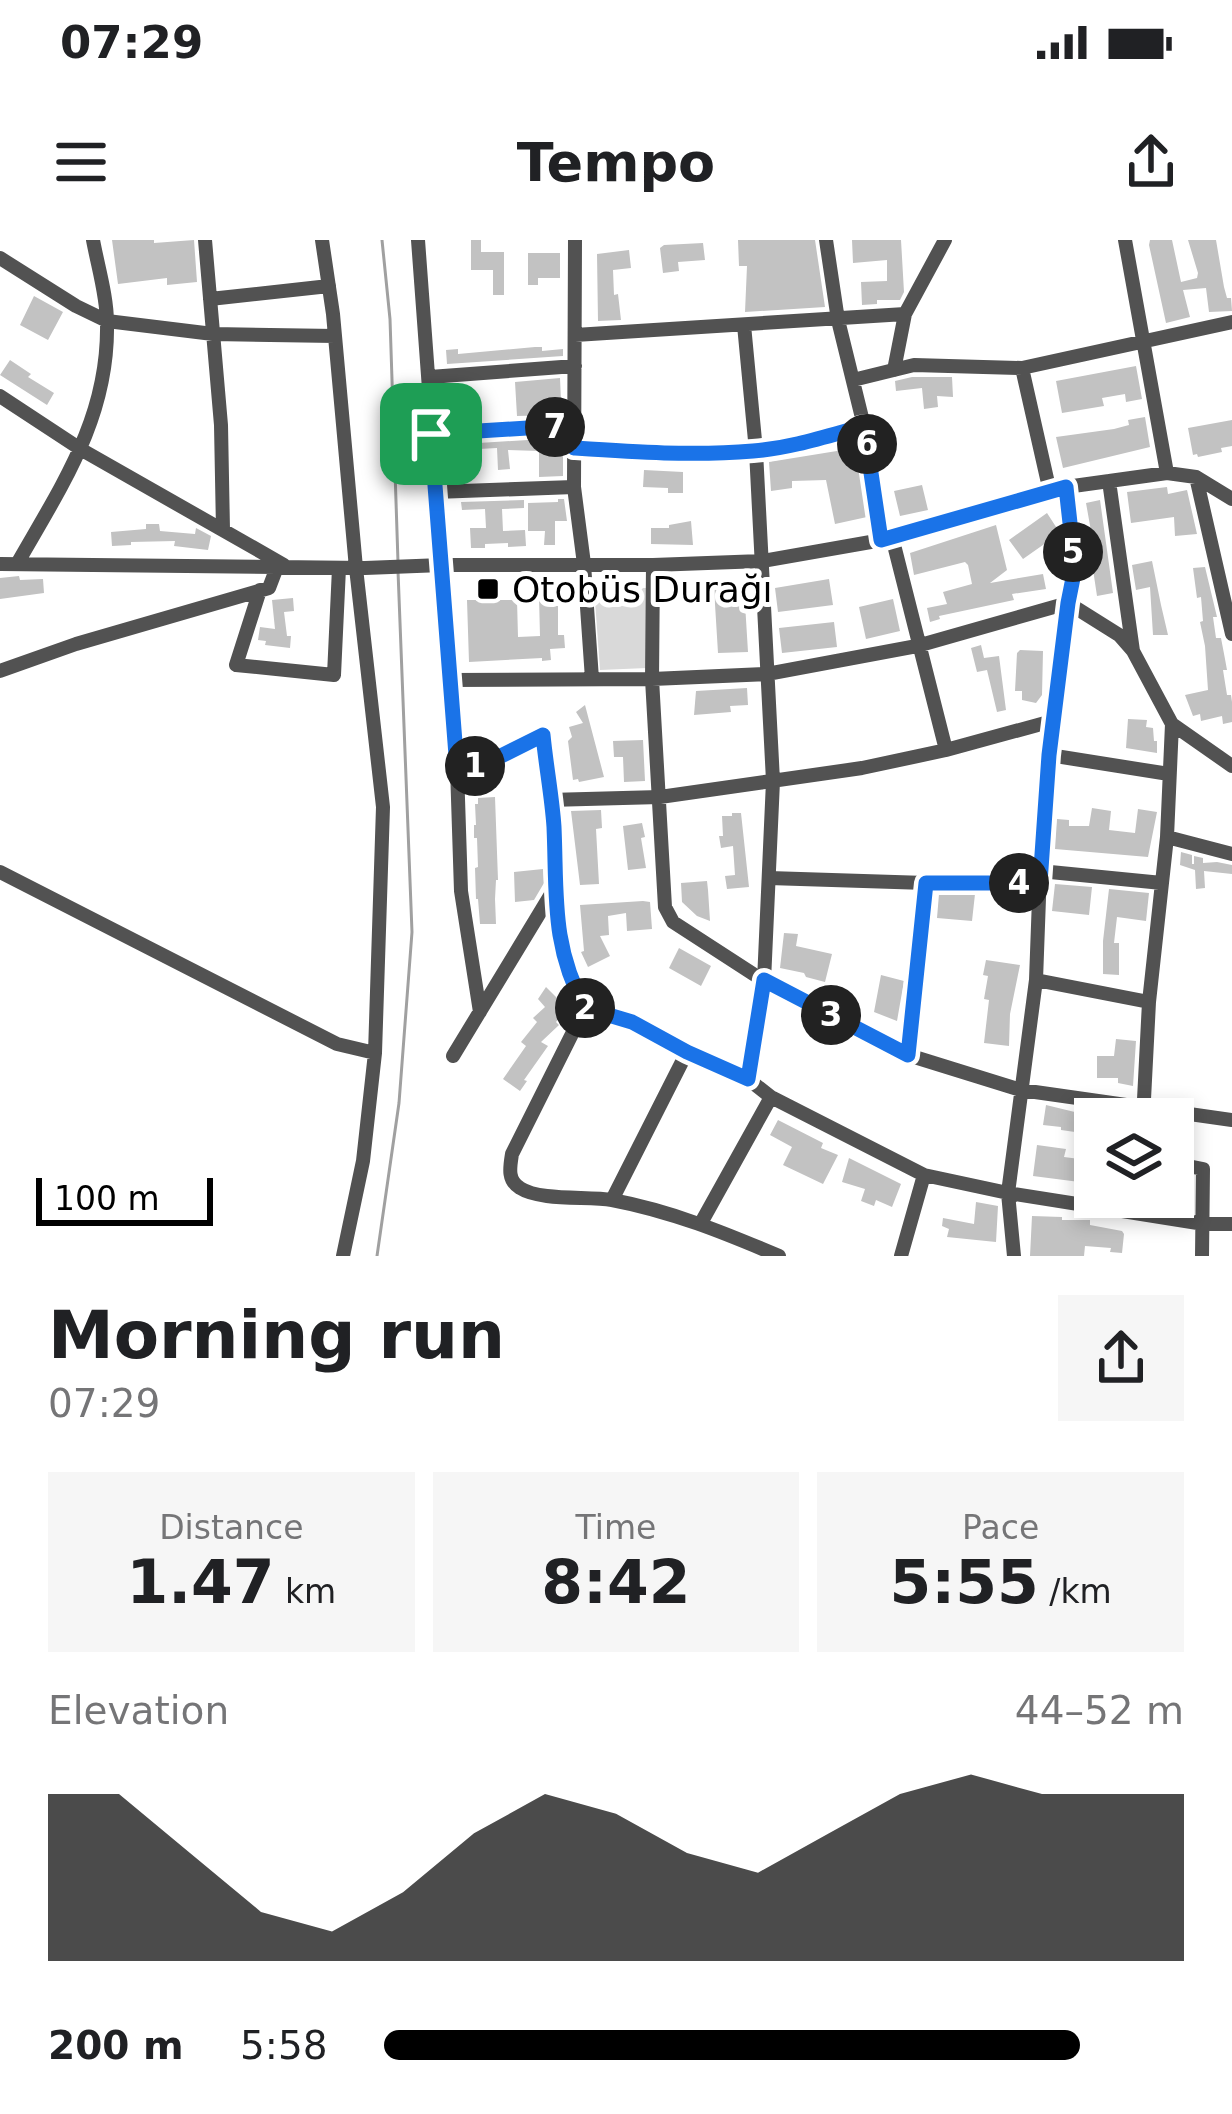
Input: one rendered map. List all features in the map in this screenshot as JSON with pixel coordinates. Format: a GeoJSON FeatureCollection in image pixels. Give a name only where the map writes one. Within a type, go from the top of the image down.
{"type":"FeatureCollection","features":[{"type":"Feature","properties":{"kind":"street"},"geometry":{"type":"LineString","coordinates":[[17,564],[82,450],[101,391],[107,321],[93,240]]}},
{"type":"Feature","properties":{"kind":"street"},"geometry":{"type":"LineString","coordinates":[[205,240],[221,425],[223,530]]}},
{"type":"Feature","properties":{"kind":"street"},"geometry":{"type":"LineString","coordinates":[[322,240],[361,568],[382,807],[375,1053],[363,1161],[343,1256]]}},
{"type":"Feature","properties":{"kind":"street"},"geometry":{"type":"LineString","coordinates":[[418,240],[457,768],[461,891],[480,1012]]}},
{"type":"Feature","properties":{"kind":"street"},"geometry":{"type":"LineString","coordinates":[[575,240],[574,488],[592,679]]}},
{"type":"Feature","properties":{"kind":"street"},"geometry":{"type":"LineString","coordinates":[[826,240],[838,320],[886,538],[946,750]]}},
{"type":"Feature","properties":{"kind":"street"},"geometry":{"type":"LineString","coordinates":[[894,370],[904,314],[944,240]]}},
{"type":"Feature","properties":{"kind":"street"},"geometry":{"type":"LineString","coordinates":[[1125,240],[1167,473]]}},
{"type":"Feature","properties":{"kind":"street"},"geometry":{"type":"LineString","coordinates":[[0,259],[107,321],[213,334],[335,336]]}},
{"type":"Feature","properties":{"kind":"street"},"geometry":{"type":"LineString","coordinates":[[211,298],[329,286]]}},
{"type":"Feature","properties":{"kind":"street"},"geometry":{"type":"LineString","coordinates":[[575,334],[904,314]]}},
{"type":"Feature","properties":{"kind":"street"},"geometry":{"type":"LineString","coordinates":[[853,380],[914,365],[1022,368],[1232,322]]}},
{"type":"Feature","properties":{"kind":"street"},"geometry":{"type":"LineString","coordinates":[[744,325],[756,451],[773,781],[764,980],[748,1079]]}},
{"type":"Feature","properties":{"kind":"street"},"geometry":{"type":"LineString","coordinates":[[430,376],[574,366]]}},
{"type":"Feature","properties":{"kind":"street"},"geometry":{"type":"LineString","coordinates":[[1022,368],[1050,492]]}},
{"type":"Feature","properties":{"kind":"street"},"geometry":{"type":"LineString","coordinates":[[0,396],[82,450],[282,567]]}},
{"type":"Feature","properties":{"kind":"street"},"geometry":{"type":"LineString","coordinates":[[431,434],[574,425]]}},
{"type":"Feature","properties":{"kind":"street"},"geometry":{"type":"LineString","coordinates":[[574,448],[673,455],[756,451],[864,426]]}},
{"type":"Feature","properties":{"kind":"street"},"geometry":{"type":"LineString","coordinates":[[0,564],[414,568],[762,561],[886,538],[1066,487],[1167,473],[1196,477],[1228,492]]}},
{"type":"Feature","properties":{"kind":"street"},"geometry":{"type":"LineString","coordinates":[[1196,477],[1232,634]]}},
{"type":"Feature","properties":{"kind":"street"},"geometry":{"type":"LineString","coordinates":[[1109,482],[1133,651]]}},
{"type":"Feature","properties":{"kind":"street"},"geometry":{"type":"LineString","coordinates":[[1014,1256],[1008,1192],[1036,980],[1049,755],[1075,568],[1066,487]]}},
{"type":"Feature","properties":{"kind":"street"},"geometry":{"type":"LineString","coordinates":[[435,492],[574,488]]}},
{"type":"Feature","properties":{"kind":"street"},"geometry":{"type":"LineString","coordinates":[[653,565],[652,679],[665,907],[673,922],[764,980],[908,1055],[1021,1090],[1074,1100]]}},
{"type":"Feature","properties":{"kind":"street"},"geometry":{"type":"LineString","coordinates":[[0,671],[269,587],[282,567]]}},
{"type":"Feature","properties":{"kind":"street"},"geometry":{"type":"LineString","coordinates":[[260,590],[236,665],[334,675],[339,568]]}},
{"type":"Feature","properties":{"kind":"street"},"geometry":{"type":"LineString","coordinates":[[449,680],[767,674],[917,646],[1068,603],[1119,635],[1133,651],[1172,724],[1232,766]]}},
{"type":"Feature","properties":{"kind":"street"},"geometry":{"type":"LineString","coordinates":[[549,800],[660,796],[862,768],[1055,720]]}},
{"type":"Feature","properties":{"kind":"street"},"geometry":{"type":"LineString","coordinates":[[1144,1098],[1149,1002],[1168,837],[1172,724]]}},
{"type":"Feature","properties":{"kind":"street"},"geometry":{"type":"LineString","coordinates":[[457,768],[485,764],[543,735],[554,824],[556,915],[569,979],[585,1008],[632,1022],[748,1079],[771,1097],[924,1175],[1204,1224],[1232,1224]]}},
{"type":"Feature","properties":{"kind":"street"},"geometry":{"type":"LineString","coordinates":[[1049,755],[1169,774]]}},
{"type":"Feature","properties":{"kind":"street"},"geometry":{"type":"LineString","coordinates":[[1168,837],[1232,854]]}},
{"type":"Feature","properties":{"kind":"street"},"geometry":{"type":"LineString","coordinates":[[0,872],[338,1045],[375,1053]]}},
{"type":"Feature","properties":{"kind":"street"},"geometry":{"type":"LineString","coordinates":[[769,878],[926,883],[1040,877],[1162,883]]}},
{"type":"Feature","properties":{"kind":"street"},"geometry":{"type":"LineString","coordinates":[[908,1055],[926,883]]}},
{"type":"Feature","properties":{"kind":"street"},"geometry":{"type":"LineString","coordinates":[[453,1056],[554,890]]}},
{"type":"Feature","properties":{"kind":"street"},"geometry":{"type":"LineString","coordinates":[[1036,980],[1149,1002]]}},
{"type":"Feature","properties":{"kind":"street"},"geometry":{"type":"LineString","coordinates":[[585,1008],[512,1154],[509,1171],[520,1188],[612,1200],[701,1222],[779,1256]]}},
{"type":"Feature","properties":{"kind":"street"},"geometry":{"type":"LineString","coordinates":[[612,1200],[687,1052]]}},
{"type":"Feature","properties":{"kind":"street"},"geometry":{"type":"LineString","coordinates":[[701,1222],[771,1097]]}},
{"type":"Feature","properties":{"kind":"street"},"geometry":{"type":"LineString","coordinates":[[1194,1117],[1232,1120]]}},
{"type":"Feature","properties":{"kind":"street"},"geometry":{"type":"LineString","coordinates":[[1194,1167],[1204,1169],[1202,1256]]}},
{"type":"Feature","properties":{"kind":"street"},"geometry":{"type":"LineString","coordinates":[[901,1256],[924,1175]]}},
{"type":"Feature","properties":{"kind":"shaded area"},"geometry":{"type":"Polygon","coordinates":[[[594,587],[647,588],[647,668],[600,670],[594,587]]]}},
{"type":"Feature","properties":{"kind":"building"},"geometry":{"type":"Polygon","coordinates":[[[112,240],[194,240],[197,282],[167,285],[167,278],[118,284],[112,240]]]}},
{"type":"Feature","properties":{"kind":"building"},"geometry":{"type":"Polygon","coordinates":[[[471,240],[481,240],[481,252],[504,252],[504,295],[493,295],[493,270],[471,270],[471,240]]]}},
{"type":"Feature","properties":{"kind":"building"},"geometry":{"type":"Polygon","coordinates":[[[738,240],[815,240],[825,307],[745,312],[747,266],[739,266],[738,240]]]}},
{"type":"Feature","properties":{"kind":"building"},"geometry":{"type":"Polygon","coordinates":[[[852,240],[901,240],[904,292],[900,300],[862,305],[861,282],[887,281],[887,260],[853,263],[852,240]]]}},
{"type":"Feature","properties":{"kind":"building"},"geometry":{"type":"Polygon","coordinates":[[[1150,240],[1172,240],[1181,282],[1197,278],[1198,273],[1188,240],[1216,240],[1232,311],[1209,312],[1206,288],[1183,290],[1190,317],[1166,323],[1150,240]]]}},
{"type":"Feature","properties":{"kind":"building"},"geometry":{"type":"Polygon","coordinates":[[[703,243],[705,260],[678,262],[679,271],[663,273],[660,248],[664,245],[703,243]]]}},
{"type":"Feature","properties":{"kind":"building"},"geometry":{"type":"Polygon","coordinates":[[[629,250],[631,268],[613,270],[621,320],[598,321],[597,254],[629,250]]]}},
{"type":"Feature","properties":{"kind":"building"},"geometry":{"type":"Polygon","coordinates":[[[528,253],[560,253],[560,278],[538,278],[538,285],[528,285],[528,253]]]}},
{"type":"Feature","properties":{"kind":"building"},"geometry":{"type":"Polygon","coordinates":[[[34,296],[63,312],[48,340],[20,325],[34,296]]]}},
{"type":"Feature","properties":{"kind":"building"},"geometry":{"type":"Polygon","coordinates":[[[542,347],[542,351],[563,349],[563,356],[447,364],[446,350],[458,349],[458,354],[542,347]]]}},
{"type":"Feature","properties":{"kind":"building"},"geometry":{"type":"Polygon","coordinates":[[[10,360],[54,393],[47,405],[0,375],[10,360]]]}},
{"type":"Feature","properties":{"kind":"building"},"geometry":{"type":"Polygon","coordinates":[[[1136,366],[1142,399],[1126,402],[1125,394],[1102,398],[1104,406],[1062,413],[1056,381],[1136,366]]]}},
{"type":"Feature","properties":{"kind":"building"},"geometry":{"type":"Polygon","coordinates":[[[952,377],[953,397],[937,396],[938,407],[924,409],[922,388],[896,391],[895,381],[952,377]]]}},
{"type":"Feature","properties":{"kind":"building"},"geometry":{"type":"Polygon","coordinates":[[[560,378],[560,409],[555,415],[517,416],[515,382],[560,378]]]}},
{"type":"Feature","properties":{"kind":"building"},"geometry":{"type":"Polygon","coordinates":[[[1145,417],[1150,447],[1063,468],[1056,437],[1114,429],[1145,417]]]}},
{"type":"Feature","properties":{"kind":"building"},"geometry":{"type":"Polygon","coordinates":[[[1232,420],[1232,446],[1193,455],[1188,428],[1232,420]]]}},
{"type":"Feature","properties":{"kind":"building"},"geometry":{"type":"Polygon","coordinates":[[[559,437],[563,476],[539,477],[539,451],[508,450],[510,469],[498,470],[497,448],[479,449],[480,466],[468,467],[465,443],[559,437]]]}},
{"type":"Feature","properties":{"kind":"building"},"geometry":{"type":"Polygon","coordinates":[[[855,440],[867,517],[835,524],[826,480],[792,481],[792,488],[771,491],[769,462],[843,450],[842,444],[855,440]]]}},
{"type":"Feature","properties":{"kind":"building"},"geometry":{"type":"Polygon","coordinates":[[[644,470],[683,472],[683,493],[643,487],[644,470]]]}},
{"type":"Feature","properties":{"kind":"building"},"geometry":{"type":"Polygon","coordinates":[[[922,485],[928,510],[900,516],[894,491],[922,485]]]}},
{"type":"Feature","properties":{"kind":"building"},"geometry":{"type":"Polygon","coordinates":[[[1167,487],[1168,494],[1187,490],[1197,534],[1175,536],[1174,517],[1131,523],[1127,492],[1167,487]]]}},
{"type":"Feature","properties":{"kind":"building"},"geometry":{"type":"Polygon","coordinates":[[[564,499],[567,521],[555,521],[555,545],[544,545],[545,531],[528,531],[528,503],[564,499]]]}},
{"type":"Feature","properties":{"kind":"building"},"geometry":{"type":"Polygon","coordinates":[[[524,500],[524,508],[502,509],[503,531],[525,530],[526,546],[508,547],[508,543],[471,548],[470,528],[486,528],[485,509],[462,510],[461,502],[524,500]]]}},
{"type":"Feature","properties":{"kind":"building"},"geometry":{"type":"Polygon","coordinates":[[[1100,500],[1113,593],[1097,596],[1086,503],[1100,500]]]}},
{"type":"Feature","properties":{"kind":"building"},"geometry":{"type":"Polygon","coordinates":[[[1047,513],[1060,533],[1023,559],[1009,540],[1047,513]]]}},
{"type":"Feature","properties":{"kind":"building"},"geometry":{"type":"Polygon","coordinates":[[[691,521],[693,545],[651,544],[651,528],[691,521]]]}},
{"type":"Feature","properties":{"kind":"building"},"geometry":{"type":"Polygon","coordinates":[[[146,524],[159,524],[160,531],[195,534],[196,528],[211,536],[208,550],[174,546],[175,541],[112,546],[111,532],[146,529],[146,524]]]}},
{"type":"Feature","properties":{"kind":"building"},"geometry":{"type":"Polygon","coordinates":[[[996,525],[1007,570],[990,583],[1043,574],[1046,589],[1012,594],[1014,600],[930,622],[927,608],[947,604],[943,592],[972,584],[968,565],[914,575],[910,553],[996,525]]]}},
{"type":"Feature","properties":{"kind":"building"},"geometry":{"type":"Polygon","coordinates":[[[1152,561],[1168,635],[1153,635],[1150,587],[1136,590],[1132,565],[1152,561]]]}},
{"type":"Feature","properties":{"kind":"building"},"geometry":{"type":"Polygon","coordinates":[[[1205,567],[1232,702],[1232,722],[1223,724],[1222,716],[1201,721],[1200,714],[1193,716],[1185,695],[1208,690],[1201,597],[1197,598],[1193,568],[1205,567]]]}},
{"type":"Feature","properties":{"kind":"building"},"geometry":{"type":"Polygon","coordinates":[[[19,576],[20,580],[43,579],[44,593],[0,599],[0,578],[19,576]]]}},
{"type":"Feature","properties":{"kind":"building"},"geometry":{"type":"Polygon","coordinates":[[[829,579],[833,605],[778,612],[775,588],[829,579]]]}},
{"type":"Feature","properties":{"kind":"building"},"geometry":{"type":"Polygon","coordinates":[[[744,587],[748,652],[718,653],[714,588],[744,587]]]}},
{"type":"Feature","properties":{"kind":"building"},"geometry":{"type":"Polygon","coordinates":[[[539,597],[549,597],[549,606],[558,606],[558,635],[564,635],[565,648],[550,649],[551,660],[469,662],[467,600],[517,600],[518,637],[540,636],[539,597]]]}},
{"type":"Feature","properties":{"kind":"building"},"geometry":{"type":"Polygon","coordinates":[[[293,598],[294,611],[284,612],[290,648],[265,645],[266,641],[258,640],[260,627],[275,629],[272,600],[293,598]]]}},
{"type":"Feature","properties":{"kind":"building"},"geometry":{"type":"Polygon","coordinates":[[[893,599],[900,631],[866,639],[859,607],[893,599]]]}},
{"type":"Feature","properties":{"kind":"building"},"geometry":{"type":"Polygon","coordinates":[[[834,622],[837,647],[782,653],[779,628],[834,622]]]}},
{"type":"Feature","properties":{"kind":"building"},"geometry":{"type":"Polygon","coordinates":[[[981,645],[984,658],[999,656],[1006,710],[997,712],[987,670],[977,672],[971,648],[981,645]]]}},
{"type":"Feature","properties":{"kind":"building"},"geometry":{"type":"Polygon","coordinates":[[[1020,650],[1043,651],[1042,695],[1036,703],[1022,700],[1022,691],[1015,691],[1020,650]]]}},
{"type":"Feature","properties":{"kind":"building"},"geometry":{"type":"Polygon","coordinates":[[[747,688],[748,705],[730,706],[731,712],[694,715],[696,691],[747,688]]]}},
{"type":"Feature","properties":{"kind":"building"},"geometry":{"type":"Polygon","coordinates":[[[585,705],[604,777],[579,782],[573,780],[569,727],[583,723],[576,712],[585,705]]]}},
{"type":"Feature","properties":{"kind":"building"},"geometry":{"type":"Polygon","coordinates":[[[1128,719],[1147,720],[1157,753],[1126,748],[1128,719]]]}},
{"type":"Feature","properties":{"kind":"building"},"geometry":{"type":"Polygon","coordinates":[[[643,740],[645,781],[624,782],[623,757],[614,757],[613,741],[643,740]]]}},
{"type":"Feature","properties":{"kind":"building"},"geometry":{"type":"Polygon","coordinates":[[[495,797],[496,924],[480,924],[475,804],[478,798],[495,797]]]}},
{"type":"Feature","properties":{"kind":"building"},"geometry":{"type":"Polygon","coordinates":[[[1092,808],[1111,811],[1109,830],[1135,833],[1138,809],[1157,812],[1148,857],[1055,849],[1057,819],[1069,820],[1069,826],[1089,826],[1092,808]]]}},
{"type":"Feature","properties":{"kind":"building"},"geometry":{"type":"Polygon","coordinates":[[[601,810],[602,828],[596,829],[599,884],[580,885],[571,811],[601,810]]]}},
{"type":"Feature","properties":{"kind":"building"},"geometry":{"type":"Polygon","coordinates":[[[741,813],[749,887],[727,889],[725,876],[735,875],[733,846],[721,848],[719,836],[723,836],[722,816],[741,813]]]}},
{"type":"Feature","properties":{"kind":"building"},"geometry":{"type":"Polygon","coordinates":[[[642,823],[646,868],[628,870],[623,826],[642,823]]]}},
{"type":"Feature","properties":{"kind":"building"},"geometry":{"type":"Polygon","coordinates":[[[1181,852],[1192,855],[1192,864],[1194,856],[1203,858],[1203,863],[1232,865],[1232,874],[1204,871],[1205,888],[1196,889],[1195,870],[1180,865],[1181,852]]]}},
{"type":"Feature","properties":{"kind":"building"},"geometry":{"type":"Polygon","coordinates":[[[543,869],[544,883],[534,900],[515,902],[514,872],[543,869]]]}},
{"type":"Feature","properties":{"kind":"building"},"geometry":{"type":"Polygon","coordinates":[[[707,881],[710,921],[682,902],[681,883],[707,881]]]}},
{"type":"Feature","properties":{"kind":"building"},"geometry":{"type":"Polygon","coordinates":[[[1055,884],[1092,887],[1089,915],[1052,911],[1055,884]]]}},
{"type":"Feature","properties":{"kind":"building"},"geometry":{"type":"Polygon","coordinates":[[[1109,889],[1149,893],[1146,921],[1117,917],[1114,943],[1119,943],[1119,975],[1103,974],[1109,889]]]}},
{"type":"Feature","properties":{"kind":"building"},"geometry":{"type":"Polygon","coordinates":[[[939,894],[975,894],[972,921],[937,918],[939,894]]]}},
{"type":"Feature","properties":{"kind":"building"},"geometry":{"type":"Polygon","coordinates":[[[650,902],[652,929],[627,931],[626,913],[608,916],[609,935],[600,936],[610,956],[588,967],[581,952],[580,905],[650,902]]]}},
{"type":"Feature","properties":{"kind":"building"},"geometry":{"type":"Polygon","coordinates":[[[784,933],[798,934],[796,946],[832,954],[825,982],[780,968],[784,933]]]}},
{"type":"Feature","properties":{"kind":"building"},"geometry":{"type":"Polygon","coordinates":[[[679,948],[711,966],[701,986],[669,968],[679,948]]]}},
{"type":"Feature","properties":{"kind":"building"},"geometry":{"type":"Polygon","coordinates":[[[986,960],[1020,965],[1009,1046],[984,1043],[989,1000],[984,999],[986,960]]]}},
{"type":"Feature","properties":{"kind":"building"},"geometry":{"type":"Polygon","coordinates":[[[881,975],[904,981],[897,1021],[874,1012],[881,975]]]}},
{"type":"Feature","properties":{"kind":"building"},"geometry":{"type":"Polygon","coordinates":[[[546,987],[568,1009],[541,1042],[548,1046],[520,1091],[503,1079],[526,1046],[521,1042],[537,1022],[533,1018],[545,1007],[538,999],[546,987]]]}},
{"type":"Feature","properties":{"kind":"building"},"geometry":{"type":"Polygon","coordinates":[[[1116,1039],[1136,1041],[1133,1086],[1118,1083],[1118,1078],[1097,1078],[1097,1056],[1114,1056],[1116,1039]]]}},
{"type":"Feature","properties":{"kind":"building"},"geometry":{"type":"Polygon","coordinates":[[[1046,1105],[1074,1112],[1074,1132],[1043,1125],[1046,1105]]]}},
{"type":"Feature","properties":{"kind":"building"},"geometry":{"type":"Polygon","coordinates":[[[778,1120],[838,1155],[823,1184],[783,1165],[792,1147],[770,1135],[778,1120]]]}},
{"type":"Feature","properties":{"kind":"building"},"geometry":{"type":"Polygon","coordinates":[[[1037,1145],[1066,1149],[1064,1157],[1074,1158],[1074,1181],[1033,1176],[1037,1145]]]}},
{"type":"Feature","properties":{"kind":"building"},"geometry":{"type":"Polygon","coordinates":[[[849,1158],[901,1184],[892,1207],[876,1200],[874,1206],[861,1201],[865,1189],[842,1182],[849,1158]]]}},
{"type":"Feature","properties":{"kind":"building"},"geometry":{"type":"Polygon","coordinates":[[[976,1202],[998,1206],[996,1242],[947,1237],[949,1229],[942,1226],[943,1218],[974,1224],[976,1202]]]}},
{"type":"Feature","properties":{"kind":"building"},"geometry":{"type":"Polygon","coordinates":[[[1032,1216],[1090,1220],[1090,1225],[1122,1231],[1122,1253],[1085,1246],[1084,1256],[1030,1256],[1032,1216]]]}},
{"type":"Feature","properties":{"kind":"waterway"},"geometry":{"type":"LineString","coordinates":[[382,240],[390,319],[398,562]]}},
{"type":"Feature","properties":{"kind":"waterway"},"geometry":{"type":"LineString","coordinates":[[377,1256],[399,1103],[412,932],[398,571]]}},
{"type":"Feature","properties":{"kind":"place","name":"Otobüs Durağı"},"geometry":{"type":"Point","coordinates":[488,589]}},
{"type":"Feature","properties":{"kind":"route"},"geometry":{"type":"LineString","coordinates":[[574,425],[574,448],[673,455],[756,451],[864,426],[881,540],[1066,487],[1075,568],[1049,755],[1040,883],[926,883],[908,1055],[764,980],[748,1079],[632,1022],[585,1008],[569,979],[556,915],[554,824],[543,735],[485,764],[457,768],[431,434],[574,425]]}}]}
